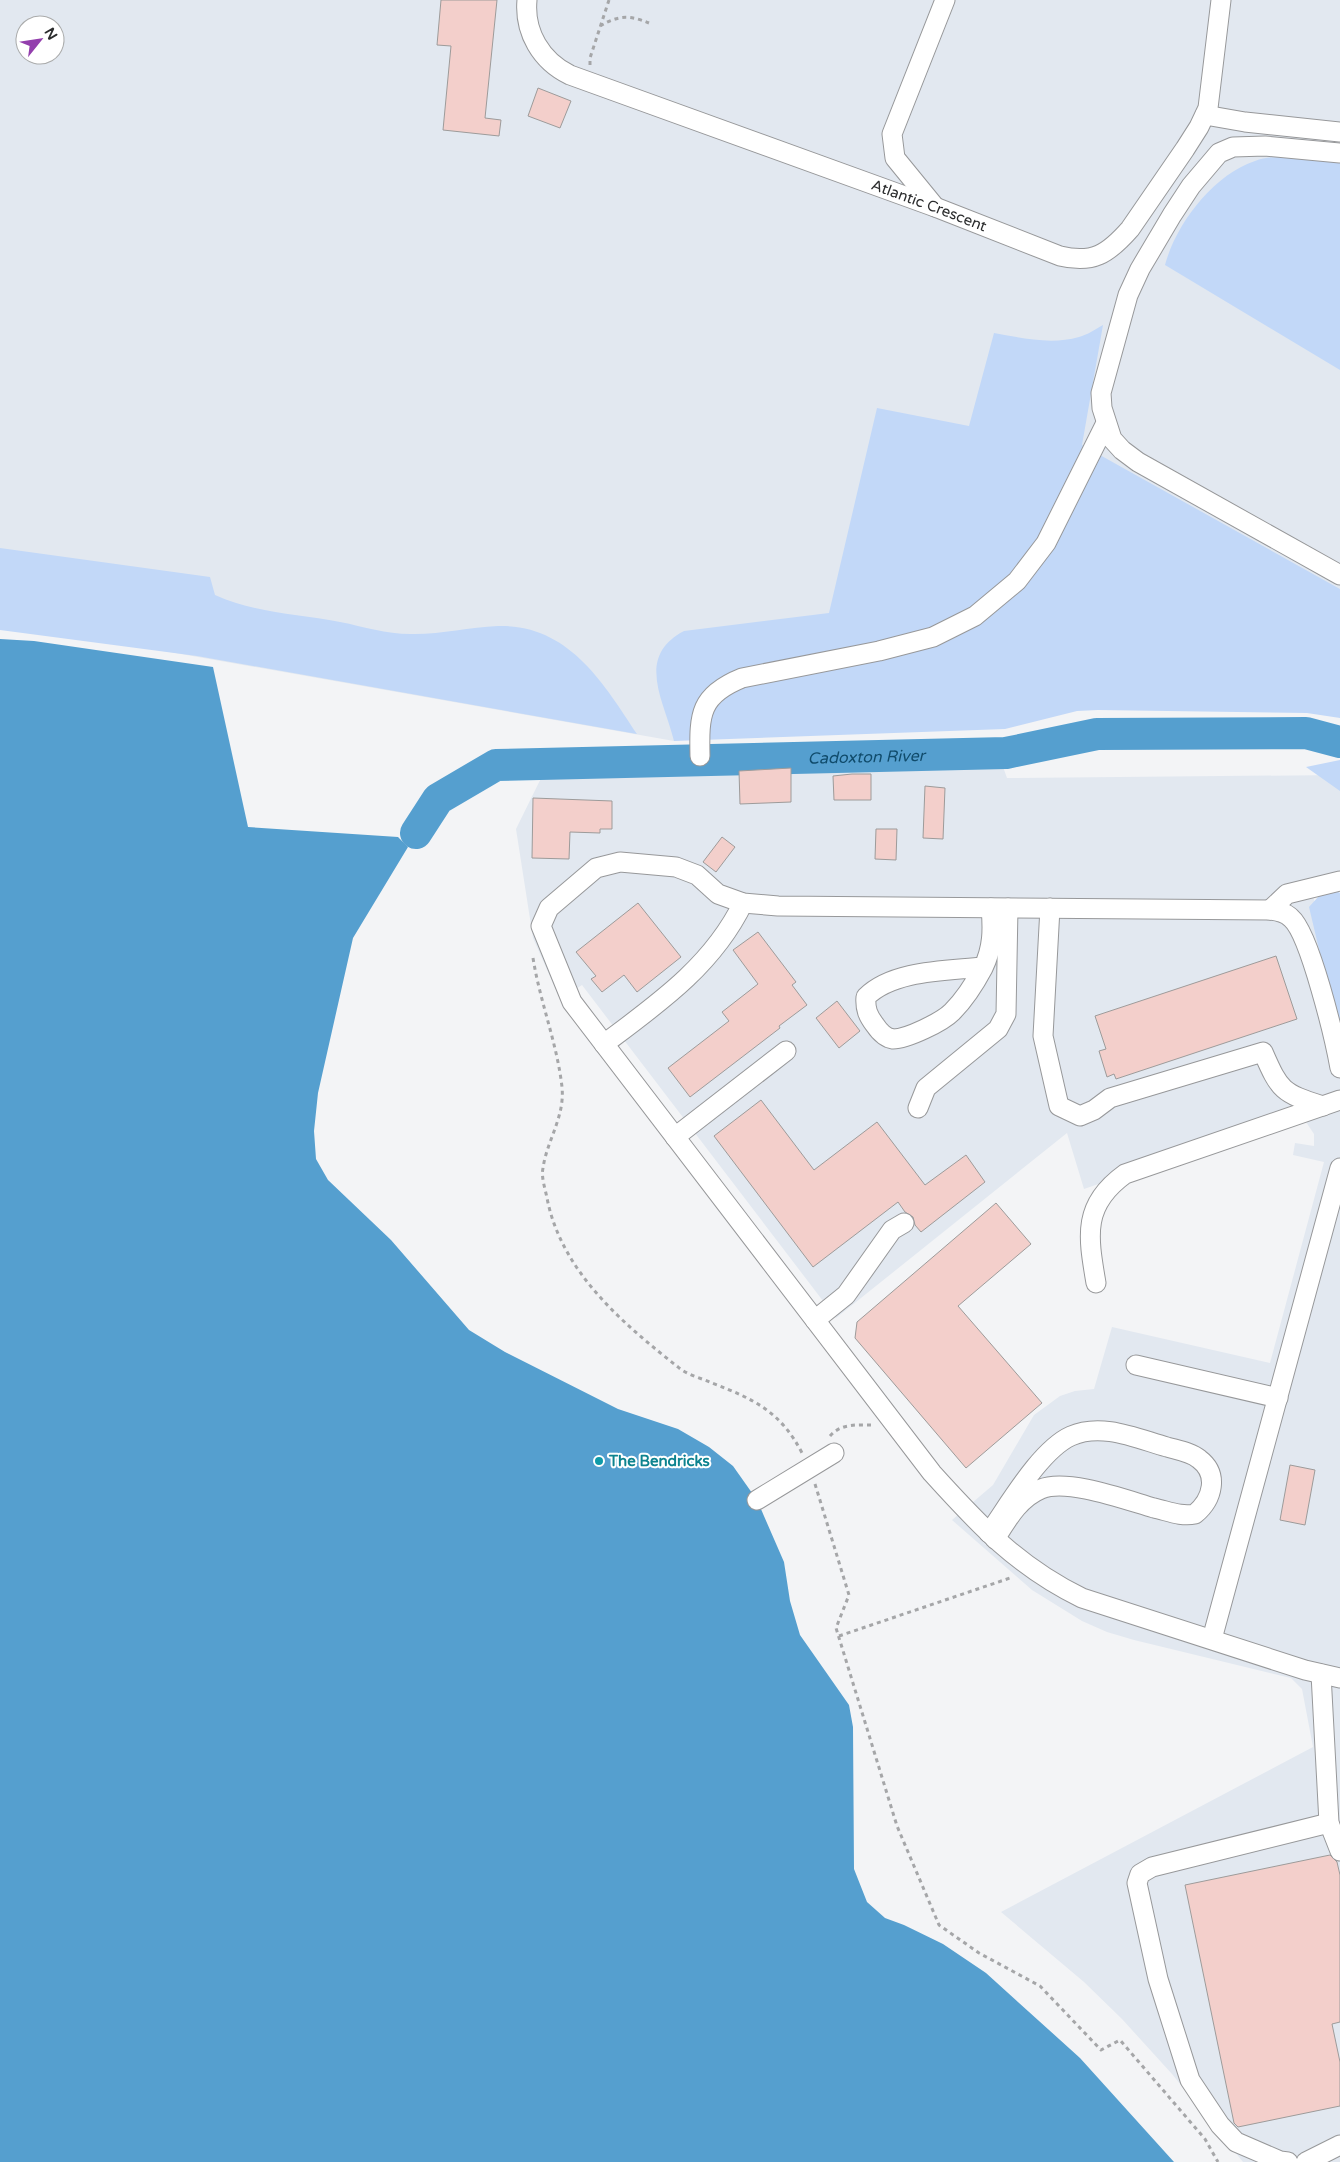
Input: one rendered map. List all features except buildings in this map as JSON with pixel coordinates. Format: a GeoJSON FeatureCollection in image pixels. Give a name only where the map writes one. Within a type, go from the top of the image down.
{"type":"FeatureCollection","features":[{"type":"Feature","properties":{"kind":"street","name":"Atlantic Crescent"},"geometry":{"type":"LineString","coordinates":[[527,0],[529,28],[533,38],[546,57],[562,71],[935,207],[1060,256],[1076,260],[1089,259],[1105,253],[1117,244],[1130,229],[1185,149],[1205,115],[1208,108],[1221,0]]}},
{"type":"Feature","properties":{"kind":"street"},"geometry":{"type":"LineString","coordinates":[[935,207],[895,158],[892,134],[945,0]]}},
{"type":"Feature","properties":{"kind":"street"},"geometry":{"type":"LineString","coordinates":[[1205,115],[1245,122],[1340,132]]}},
{"type":"Feature","properties":{"kind":"street"},"geometry":{"type":"LineString","coordinates":[[1340,153],[1265,146],[1233,147],[1219,153],[1191,186],[1140,269],[1128,295],[1101,393],[1105,425],[1112,439],[1122,450],[1138,462],[1340,575]]}},
{"type":"Feature","properties":{"kind":"street"},"geometry":{"type":"LineString","coordinates":[[700,756],[699,724],[707,702],[725,685],[742,678],[879,651],[933,637],[976,616],[1017,581],[1046,543],[1105,425]]}},
{"type":"Feature","properties":{"kind":"street"},"geometry":{"type":"LineString","coordinates":[[1340,1068],[1333,1028],[1303,936],[1293,919],[1283,912],[1270,910],[778,906],[744,902],[718,894],[697,875],[676,867],[620,862],[596,868],[549,908],[541,926],[572,1002],[932,1473],[968,1514],[1032,1570],[1057,1586],[1082,1598],[1321,1674],[1340,1678]]}},
{"type":"Feature","properties":{"kind":"street"},"geometry":{"type":"LineString","coordinates":[[1270,910],[1295,884],[1340,881]]}},
{"type":"Feature","properties":{"kind":"street"},"geometry":{"type":"LineString","coordinates":[[604,1044],[672,993],[695,971],[724,936],[744,902]]}},
{"type":"Feature","properties":{"kind":"street"},"geometry":{"type":"LineString","coordinates":[[983,967],[946,970],[884,984],[866,997],[865,1008],[880,1032],[892,1039],[905,1037],[938,1022],[952,1012],[968,993],[983,967],[989,953],[993,930],[1000,908]]}},
{"type":"Feature","properties":{"kind":"street"},"geometry":{"type":"LineString","coordinates":[[918,1108],[926,1088],[998,1029],[1006,1014],[1000,908]]}},
{"type":"Feature","properties":{"kind":"street"},"geometry":{"type":"LineString","coordinates":[[1050,908],[1043,1036],[1059,1106],[1080,1116],[1094,1110],[1110,1098],[1264,1052],[1276,1082],[1293,1097],[1331,1103]]}},
{"type":"Feature","properties":{"kind":"street"},"geometry":{"type":"LineString","coordinates":[[675,1137],[786,1051]]}},
{"type":"Feature","properties":{"kind":"street"},"geometry":{"type":"LineString","coordinates":[[1096,1283],[1090,1244],[1094,1207],[1109,1185],[1125,1174],[1331,1103]]}},
{"type":"Feature","properties":{"kind":"street"},"geometry":{"type":"LineString","coordinates":[[1212,1639],[1340,1168]]}},
{"type":"Feature","properties":{"kind":"street"},"geometry":{"type":"LineString","coordinates":[[816,1320],[846,1295],[892,1230],[904,1223]]}},
{"type":"Feature","properties":{"kind":"street"},"geometry":{"type":"LineString","coordinates":[[1136,1364],[1278,1398]]}},
{"type":"Feature","properties":{"kind":"street"},"geometry":{"type":"LineString","coordinates":[[1090,1431],[1120,1434],[1193,1455],[1205,1464],[1210,1472],[1212,1488],[1206,1502],[1195,1514],[1180,1515],[1093,1491],[1057,1485],[1041,1489],[1026,1499],[1010,1514],[992,1536],[1044,1457],[1060,1442],[1080,1433],[1090,1431]]}},
{"type":"Feature","properties":{"kind":"street"},"geometry":{"type":"LineString","coordinates":[[757,1500],[823,1460]]}},
{"type":"Feature","properties":{"kind":"street"},"geometry":{"type":"LineString","coordinates":[[1321,1674],[1329,1823],[1340,1851]]}},
{"type":"Feature","properties":{"kind":"street"},"geometry":{"type":"LineString","coordinates":[[1288,2162],[1280,2161],[1236,2142],[1220,2125],[1190,2080],[1158,1979],[1137,1883],[1140,1874],[1152,1867],[1329,1823]]}},
{"type":"Feature","properties":{"kind":"street"},"geometry":{"type":"LineString","coordinates":[[1306,2162],[1340,2145]]}},
{"type":"Feature","properties":{"kind":"path"},"geometry":{"type":"LineString","coordinates":[[592,83],[590,58],[609,0]]}},
{"type":"Feature","properties":{"kind":"path"},"geometry":{"type":"LineString","coordinates":[[599,26],[614,18],[633,17],[649,24]]}},
{"type":"Feature","properties":{"kind":"path"},"geometry":{"type":"LineString","coordinates":[[543,930],[531,936],[538,988],[552,1028],[562,1088],[559,1121],[543,1168],[552,1221],[574,1265],[608,1306],[650,1345],[682,1370],[724,1387],[769,1410],[823,1460]]}},
{"type":"Feature","properties":{"kind":"path"},"geometry":{"type":"LineString","coordinates":[[890,1418],[874,1425],[849,1425],[833,1432],[826,1445],[823,1460],[849,1595],[836,1628],[897,1826],[938,1925],[979,1953],[1040,1986],[1101,2050],[1120,2040],[1205,2139],[1218,2162]]}},
{"type":"Feature","properties":{"kind":"path"},"geometry":{"type":"LineString","coordinates":[[839,1636],[1032,1570]]}},
{"type":"Feature","properties":{"kind":"shaded area"},"geometry":{"type":"Polygon","coordinates":[[[0,0],[1340,0],[1340,707],[1171,688],[674,741],[0,622],[0,0]]]}},
{"type":"Feature","properties":{"kind":"shaded area"},"geometry":{"type":"Polygon","coordinates":[[[1308,157],[1340,161],[1340,370],[1165,265],[1170,249],[1187,218],[1198,203],[1225,177],[1261,159],[1308,157]]]}},
{"type":"Feature","properties":{"kind":"shaded area"},"geometry":{"type":"Polygon","coordinates":[[[1103,325],[1082,445],[1340,589],[1340,718],[1307,713],[1098,710],[1077,711],[1005,729],[674,741],[657,680],[657,666],[660,653],[669,642],[684,631],[829,613],[877,408],[969,426],[994,333],[1047,341],[1082,336],[1103,325]]]}},
{"type":"Feature","properties":{"kind":"shaded area"},"geometry":{"type":"Polygon","coordinates":[[[0,548],[210,577],[215,595],[246,606],[386,632],[415,634],[498,626],[523,628],[544,635],[564,646],[581,660],[597,676],[637,734],[197,656],[0,630],[0,548]]]}},
{"type":"Feature","properties":{"kind":"shaded area"},"geometry":{"type":"Polygon","coordinates":[[[1340,760],[1340,791],[1306,767],[1340,760]]]}},
{"type":"Feature","properties":{"kind":"shaded area"},"geometry":{"type":"Polygon","coordinates":[[[1002,764],[1007,778],[1340,775],[1340,879],[1309,886],[1340,971],[1340,2162],[1243,2162],[1172,2074],[1122,2019],[1084,1982],[1001,1912],[1313,1747],[1302,1689],[1291,1678],[1134,1640],[1107,1632],[1082,1621],[1032,1590],[952,1520],[993,1485],[1034,1415],[1060,1396],[1075,1391],[1094,1389],[1112,1327],[1270,1363],[1324,1162],[1293,1155],[1295,1143],[1314,1146],[1314,1134],[1306,1122],[1295,1118],[1281,1121],[1084,1189],[1067,1133],[836,1318],[582,985],[560,999],[533,938],[516,829],[547,766],[674,770],[1002,764]]]}},
{"type":"Feature","properties":{"kind":"shaded area"},"geometry":{"type":"Polygon","coordinates":[[[1328,886],[1340,893],[1340,1038],[1309,907],[1328,886]]]}},
{"type":"Feature","properties":{"kind":"water"},"geometry":{"type":"Polygon","coordinates":[[[0,639],[34,641],[213,667],[248,827],[398,837],[408,847],[353,938],[318,1093],[314,1131],[316,1159],[328,1180],[391,1240],[469,1330],[505,1352],[618,1409],[678,1429],[709,1447],[733,1466],[757,1500],[784,1562],[790,1601],[800,1635],[849,1705],[853,1727],[854,1869],[867,1902],[885,1918],[943,1944],[986,1973],[1080,2058],[1174,2162],[0,2162],[0,639]]]}},
{"type":"Feature","properties":{"kind":"waterway","name":"Cadoxton River"},"geometry":{"type":"LineString","coordinates":[[416,833],[438,799],[496,765],[1006,753],[1097,734],[1306,733],[1340,742]]}},
{"type":"Feature","properties":{"kind":"place","name":"The Bendricks"},"geometry":{"type":"Point","coordinates":[599,1461]}}]}
